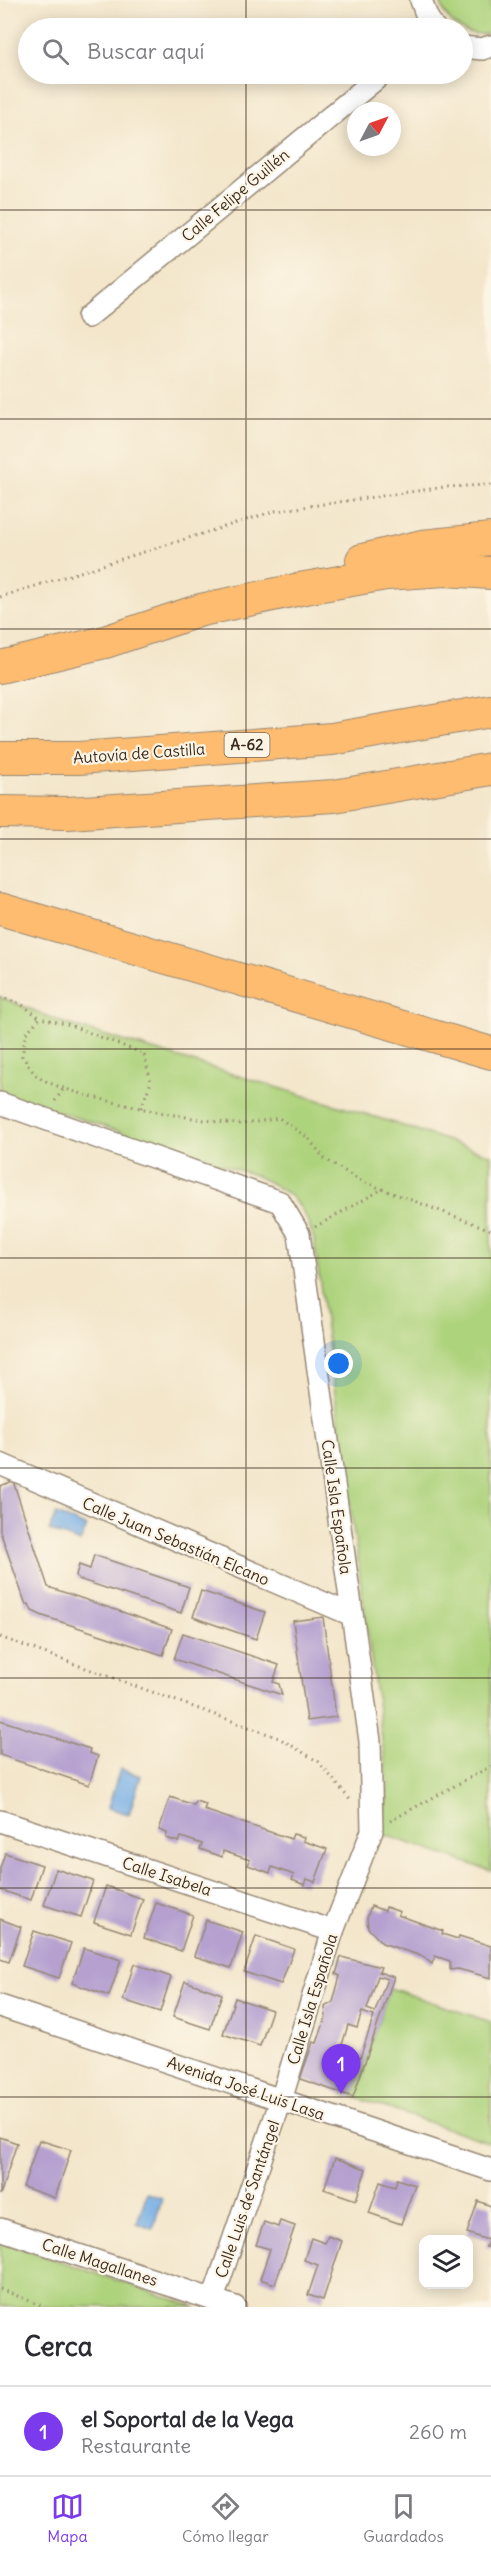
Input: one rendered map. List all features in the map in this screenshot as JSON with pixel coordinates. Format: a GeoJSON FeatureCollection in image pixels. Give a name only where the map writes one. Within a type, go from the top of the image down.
{"type":"FeatureCollection","features":[{"type":"Feature","properties":{"kind":"highway"},"geometry":{"type":"LineString","coordinates":[[0,667],[105,642],[201,610],[268,584],[308,573],[422,546],[491,539]]}},
{"type":"Feature","properties":{"kind":"highway"},"geometry":{"type":"LineString","coordinates":[[201,610],[386,574],[446,570],[491,573]]}},
{"type":"Feature","properties":{"kind":"highway","name":"Autovía de Castilla"},"geometry":{"type":"LineString","coordinates":[[0,758],[79,758],[332,739],[491,711]]}},
{"type":"Feature","properties":{"kind":"highway"},"geometry":{"type":"LineString","coordinates":[[0,812],[68,813],[322,797],[491,769]]}},
{"type":"Feature","properties":{"kind":"highway"},"geometry":{"type":"LineString","coordinates":[[0,909],[491,1053]]}},
{"type":"Feature","properties":{"kind":"street"},"geometry":{"type":"LineString","coordinates":[[473,48],[482,49],[491,46]]}},
{"type":"Feature","properties":{"kind":"street","name":"Calle Felipe Guillén"},"geometry":{"type":"LineString","coordinates":[[88,317],[370,84]]}},
{"type":"Feature","properties":{"kind":"street","name":"Calle Isla Española"},"geometry":{"type":"LineString","coordinates":[[0,1103],[280,1202],[299,1234],[370,1741],[372,1831],[333,1931],[281,2100]]}},
{"type":"Feature","properties":{"kind":"street","name":"Calle Juan Sebastián Elcano"},"geometry":{"type":"LineString","coordinates":[[0,1464],[352,1615]]}},
{"type":"Feature","properties":{"kind":"street","name":"Calle Isabela"},"geometry":{"type":"LineString","coordinates":[[0,1821],[333,1931]]}},
{"type":"Feature","properties":{"kind":"street","name":"Avenida José Luis Lasa"},"geometry":{"type":"LineString","coordinates":[[0,2006],[491,2170]]}},
{"type":"Feature","properties":{"kind":"street","name":"Calle Luis de Santángel"},"geometry":{"type":"LineString","coordinates":[[213,2299],[281,2100]]}},
{"type":"Feature","properties":{"kind":"street","name":"Calle Magallanes"},"geometry":{"type":"LineString","coordinates":[[0,2229],[235,2307]]}},
{"type":"Feature","properties":{"kind":"path"},"geometry":{"type":"LineString","coordinates":[[0,597],[275,511],[444,487],[491,485]]}},
{"type":"Feature","properties":{"kind":"path"},"geometry":{"type":"LineString","coordinates":[[0,997],[21,1004],[40,1018],[67,1024],[144,1054],[151,1082],[141,1108]]}},
{"type":"Feature","properties":{"kind":"path"},"geometry":{"type":"LineString","coordinates":[[40,1018],[26,1033],[22,1056],[37,1076],[59,1087],[193,1119],[243,1124],[279,1118],[307,1137],[325,1159],[361,1181],[491,1230]]}},
{"type":"Feature","properties":{"kind":"path"},"geometry":{"type":"LineString","coordinates":[[299,1234],[324,1224],[354,1203],[381,1190]]}},
{"type":"Feature","properties":{"kind":"path"},"geometry":{"type":"LineString","coordinates":[[0,1637],[279,1738],[319,1762],[351,1799],[372,1831],[491,1766]]}},
{"type":"Feature","properties":{"kind":"path"},"geometry":{"type":"LineString","coordinates":[[0,2289],[45,2307]]}},
{"type":"Feature","properties":{"kind":"green space"},"geometry":{"type":"Polygon","coordinates":[[[440,0],[491,0],[491,33],[473,33],[473,18],[449,18],[440,0]]]}},
{"type":"Feature","properties":{"kind":"green space"},"geometry":{"type":"Polygon","coordinates":[[[0,997],[67,1024],[385,1120],[491,1155],[491,1871],[382,1834],[388,1783],[314,1239],[305,1215],[285,1192],[254,1175],[0,1093],[0,997]]]}},
{"type":"Feature","properties":{"kind":"green space"},"geometry":{"type":"Polygon","coordinates":[[[390,1988],[491,2022],[491,2143],[353,2097],[390,1988]]]}},
{"type":"Feature","properties":{"kind":"green space"},"geometry":{"type":"Polygon","coordinates":[[[0,2241],[196,2307],[0,2307],[0,2241]]]}},
{"type":"Feature","properties":{"kind":"water"},"geometry":{"type":"Polygon","coordinates":[[[56,1514],[87,1527],[80,1542],[49,1530],[56,1514]]]}},
{"type":"Feature","properties":{"kind":"water"},"geometry":{"type":"Polygon","coordinates":[[[120,1769],[141,1776],[129,1814],[108,1808],[120,1769]]]}},
{"type":"Feature","properties":{"kind":"water"},"geometry":{"type":"Polygon","coordinates":[[[147,2193],[162,2198],[153,2229],[137,2223],[147,2193]]]}},
{"type":"Feature","properties":{"kind":"building"},"geometry":{"type":"Polygon","coordinates":[[[13,1481],[48,1587],[172,1629],[163,1655],[43,1616],[32,1611],[29,1604],[26,1605],[0,1531],[0,1486],[13,1481]]]}},
{"type":"Feature","properties":{"kind":"building"},"geometry":{"type":"Polygon","coordinates":[[[94,1555],[189,1587],[181,1613],[78,1579],[76,1575],[79,1565],[90,1569],[94,1555]]]}},
{"type":"Feature","properties":{"kind":"building"},"geometry":{"type":"Polygon","coordinates":[[[201,1591],[265,1612],[256,1639],[193,1617],[201,1591]]]}},
{"type":"Feature","properties":{"kind":"building"},"geometry":{"type":"Polygon","coordinates":[[[323,1617],[336,1717],[307,1721],[293,1621],[323,1617]]]}},
{"type":"Feature","properties":{"kind":"building"},"geometry":{"type":"Polygon","coordinates":[[[183,1633],[279,1665],[273,1682],[279,1684],[282,1695],[174,1659],[183,1633]]]}},
{"type":"Feature","properties":{"kind":"building"},"geometry":{"type":"Polygon","coordinates":[[[0,1720],[90,1749],[89,1753],[98,1756],[89,1785],[0,1755],[0,1720]]]}},
{"type":"Feature","properties":{"kind":"building"},"geometry":{"type":"Polygon","coordinates":[[[170,1797],[194,1805],[195,1801],[206,1804],[204,1810],[291,1839],[293,1834],[304,1837],[303,1841],[327,1849],[315,1882],[307,1879],[305,1885],[292,1880],[294,1875],[272,1867],[270,1873],[248,1865],[250,1860],[223,1851],[222,1857],[200,1849],[202,1844],[181,1837],[179,1842],[166,1838],[167,1833],[159,1830],[170,1797]]]}},
{"type":"Feature","properties":{"kind":"building"},"geometry":{"type":"Polygon","coordinates":[[[5,1853],[42,1865],[31,1900],[0,1890],[0,1868],[5,1853]]]}},
{"type":"Feature","properties":{"kind":"building"},"geometry":{"type":"Polygon","coordinates":[[[56,1869],[93,1881],[81,1917],[44,1905],[56,1869]]]}},
{"type":"Feature","properties":{"kind":"building"},"geometry":{"type":"Polygon","coordinates":[[[106,1886],[143,1899],[131,1934],[94,1922],[106,1886]]]}},
{"type":"Feature","properties":{"kind":"building"},"geometry":{"type":"Polygon","coordinates":[[[156,1903],[193,1915],[181,1951],[144,1938],[156,1903]]]}},
{"type":"Feature","properties":{"kind":"building"},"geometry":{"type":"Polygon","coordinates":[[[371,1906],[385,1911],[386,1907],[400,1912],[398,1915],[443,1931],[442,1934],[458,1939],[459,1936],[491,1946],[491,1978],[458,1969],[450,1970],[450,1961],[435,1956],[432,1964],[424,1957],[382,1943],[368,1928],[367,1918],[371,1906]]]}},
{"type":"Feature","properties":{"kind":"building"},"geometry":{"type":"Polygon","coordinates":[[[0,1919],[21,1927],[9,1962],[0,1959],[0,1919]]]}},
{"type":"Feature","properties":{"kind":"building"},"geometry":{"type":"Polygon","coordinates":[[[206,1920],[243,1932],[231,1968],[194,1956],[206,1920]]]}},
{"type":"Feature","properties":{"kind":"building"},"geometry":{"type":"Polygon","coordinates":[[[34,1931],[71,1943],[59,1978],[22,1966],[34,1931]]]}},
{"type":"Feature","properties":{"kind":"building"},"geometry":{"type":"Polygon","coordinates":[[[256,1936],[294,1949],[281,1984],[244,1972],[256,1936]]]}},
{"type":"Feature","properties":{"kind":"building"},"geometry":{"type":"Polygon","coordinates":[[[84,1948],[121,1960],[109,1996],[72,1983],[84,1948]]]}},
{"type":"Feature","properties":{"kind":"building"},"geometry":{"type":"Polygon","coordinates":[[[341,1957],[381,1967],[379,1972],[394,1977],[353,2097],[300,2079],[313,2042],[317,2043],[326,2017],[325,2007],[333,2002],[340,1976],[336,1974],[341,1957]],[[378,1976],[367,2009],[375,2012],[387,1979],[378,1976]],[[362,2012],[357,2028],[348,2025],[342,2045],[345,2052],[360,2058],[374,2016],[362,2012]]]}},
{"type":"Feature","properties":{"kind":"building"},"geometry":{"type":"Polygon","coordinates":[[[134,1964],[171,1977],[160,2012],[123,2000],[134,1964]]]}},
{"type":"Feature","properties":{"kind":"building"},"geometry":{"type":"Polygon","coordinates":[[[185,1981],[222,1994],[210,2029],[173,2017],[185,1981]]]}},
{"type":"Feature","properties":{"kind":"building"},"geometry":{"type":"Polygon","coordinates":[[[235,1998],[272,2010],[260,2046],[223,2034],[235,1998]]]}},
{"type":"Feature","properties":{"kind":"building"},"geometry":{"type":"Polygon","coordinates":[[[0,2137],[17,2143],[0,2195],[0,2137]]]}},
{"type":"Feature","properties":{"kind":"building"},"geometry":{"type":"Polygon","coordinates":[[[39,2140],[71,2150],[55,2198],[23,2187],[39,2140]]]}},
{"type":"Feature","properties":{"kind":"building"},"geometry":{"type":"Polygon","coordinates":[[[335,2158],[366,2169],[356,2200],[324,2189],[335,2158]]]}},
{"type":"Feature","properties":{"kind":"building"},"geometry":{"type":"Polygon","coordinates":[[[397,2179],[415,2185],[401,2224],[369,2213],[380,2182],[395,2187],[397,2179]]]}},
{"type":"Feature","properties":{"kind":"building"},"geometry":{"type":"Polygon","coordinates":[[[478,2201],[491,2206],[491,2248],[486,2247],[488,2240],[467,2233],[478,2201]]]}},
{"type":"Feature","properties":{"kind":"building"},"geometry":{"type":"Polygon","coordinates":[[[280,2221],[295,2226],[275,2284],[260,2279],[270,2249],[256,2245],[264,2222],[278,2227],[280,2221]]]}},
{"type":"Feature","properties":{"kind":"building"},"geometry":{"type":"Polygon","coordinates":[[[328,2236],[342,2241],[323,2300],[308,2295],[318,2265],[304,2260],[311,2238],[325,2243],[328,2236]]]}},
{"type":"Feature","properties":{"kind":"place","name":"el Soportal de la Vega"},"geometry":{"type":"Point","coordinates":[341,2094]}}]}
